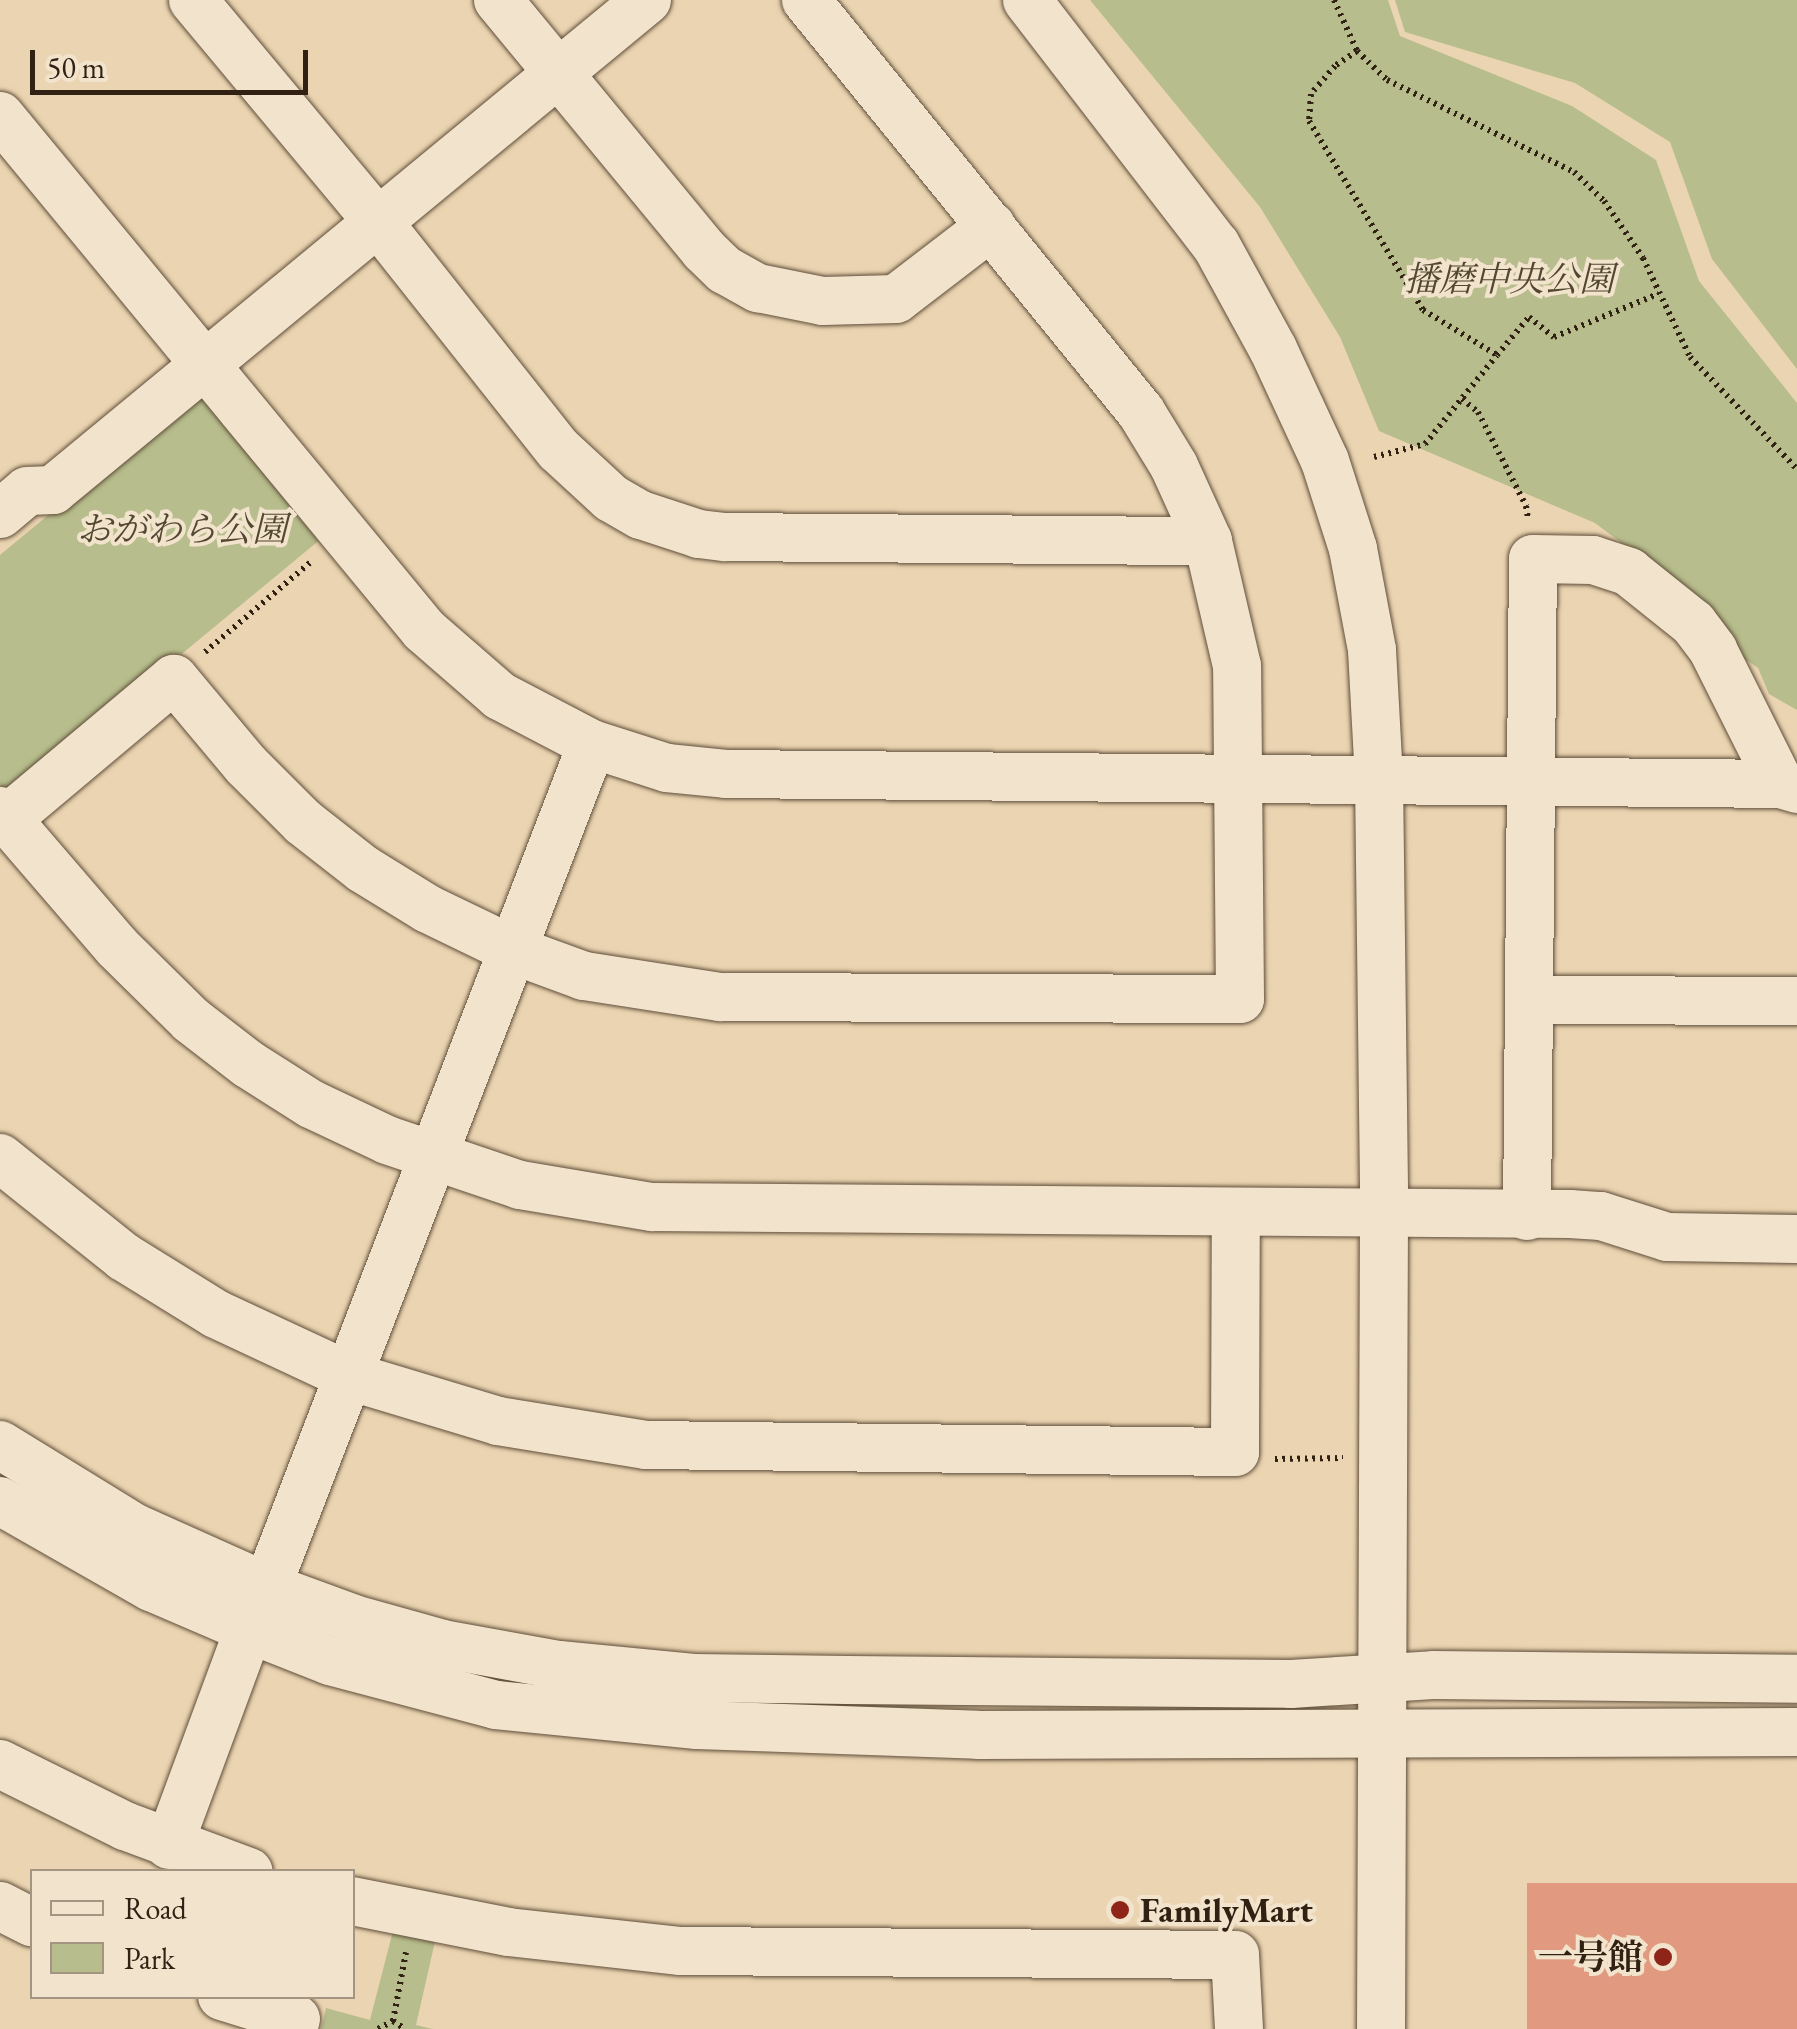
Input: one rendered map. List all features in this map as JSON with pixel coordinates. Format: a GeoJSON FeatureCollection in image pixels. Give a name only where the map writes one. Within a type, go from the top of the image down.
{"type":"FeatureCollection","features":[{"type":"Feature","properties":{"kind":"street"},"geometry":{"type":"LineString","coordinates":[[193,0],[378,222],[560,450],[612,498],[641,515],[699,534],[726,537],[1208,540]]}},
{"type":"Feature","properties":{"kind":"street"},"geometry":{"type":"LineString","coordinates":[[498,0],[704,250],[725,270],[758,288],[823,301],[896,300],[991,226]]}},
{"type":"Feature","properties":{"kind":"street"},"geometry":{"type":"LineString","coordinates":[[9,488],[52,490],[208,366],[647,0]]}},
{"type":"Feature","properties":{"kind":"street"},"geometry":{"type":"LineString","coordinates":[[806,0],[1141,412],[1174,466],[1208,540],[1238,666],[1240,999],[720,996],[618,984],[512,950],[392,889],[332,845],[246,764],[174,679],[3,815],[116,947],[219,1043],[311,1104],[432,1158],[560,1194],[652,1207],[1601,1216],[1667,1237],[1797,1239]]}},
{"type":"Feature","properties":{"kind":"street"},"geometry":{"type":"LineString","coordinates":[[1026,0],[1216,245],[1273,348],[1325,462],[1353,548],[1372,650],[1379,778],[1384,1215],[1381,2029]]}},
{"type":"Feature","properties":{"kind":"street"},"geometry":{"type":"LineString","coordinates":[[0,116],[455,662],[536,718],[592,744],[668,768],[726,774],[1379,778],[1789,787]]}},
{"type":"Feature","properties":{"kind":"street"},"geometry":{"type":"LineString","coordinates":[[1527,1216],[1533,559],[1593,560],[1629,572],[1693,624],[1712,650],[1789,787]]}},
{"type":"Feature","properties":{"kind":"street"},"geometry":{"type":"LineString","coordinates":[[169,1844],[592,744]]}},
{"type":"Feature","properties":{"kind":"street"},"geometry":{"type":"LineString","coordinates":[[1530,1000],[1797,1001]]}},
{"type":"Feature","properties":{"kind":"street"},"geometry":{"type":"LineString","coordinates":[[0,1158],[51,1202],[139,1267],[216,1314],[349,1376],[498,1420],[646,1445],[1236,1452],[1236,1213]]}},
{"type":"Feature","properties":{"kind":"street"},"geometry":{"type":"LineString","coordinates":[[0,1446],[258,1608],[330,1661],[496,1705],[697,1725],[978,1736],[1292,1736],[1382,1730],[1797,1732]]}},
{"type":"Feature","properties":{"kind":"street"},"geometry":{"type":"LineString","coordinates":[[0,1501],[151,1587],[258,1608],[354,1619],[443,1644],[559,1666],[693,1678],[1291,1684],[1380,1678],[1797,1679]]}},
{"type":"Feature","properties":{"kind":"street"},"geometry":{"type":"LineString","coordinates":[[0,1764],[169,1844],[241,1869]]}},
{"type":"Feature","properties":{"kind":"street"},"geometry":{"type":"LineString","coordinates":[[355,1903],[508,1932],[681,1951],[1235,1955],[1239,2029]]}},
{"type":"Feature","properties":{"kind":"street"},"geometry":{"type":"LineString","coordinates":[[0,1906],[30,1921]]}},
{"type":"Feature","properties":{"kind":"street"},"geometry":{"type":"LineString","coordinates":[[232,1999],[296,2019],[293,2029]]}},
{"type":"Feature","properties":{"kind":"path"},"geometry":{"type":"LineString","coordinates":[[1334,0],[1358,52],[1387,80],[1574,172],[1623,224],[1690,357],[1797,469]]}},
{"type":"Feature","properties":{"kind":"path"},"geometry":{"type":"LineString","coordinates":[[1358,52],[1335,66],[1311,94],[1308,121],[1422,310],[1497,355]]}},
{"type":"Feature","properties":{"kind":"path"},"geometry":{"type":"LineString","coordinates":[[1374,457],[1424,444],[1530,317],[1554,337],[1658,294]]}},
{"type":"Feature","properties":{"kind":"path"},"geometry":{"type":"LineString","coordinates":[[1462,399],[1478,412],[1526,506],[1533,559]]}},
{"type":"Feature","properties":{"kind":"path"},"geometry":{"type":"LineString","coordinates":[[174,679],[345,532]]}},
{"type":"Feature","properties":{"kind":"path"},"geometry":{"type":"LineString","coordinates":[[1236,1452],[1254,1459],[1345,1458]]}},
{"type":"Feature","properties":{"kind":"path"},"geometry":{"type":"LineString","coordinates":[[393,2021],[400,1968],[416,1917]]}},
{"type":"Feature","properties":{"kind":"path"},"geometry":{"type":"LineString","coordinates":[[378,2029],[393,2021]]}},
{"type":"Feature","properties":{"kind":"path"},"geometry":{"type":"LineString","coordinates":[[393,2021],[406,2029]]}},
{"type":"Feature","properties":{"kind":"green space","name":"播磨中央公園"},"geometry":{"type":"Polygon","coordinates":[[[1090,0],[1388,0],[1400,36],[1572,106],[1656,160],[1699,281],[1797,403],[1797,710],[1769,694],[1758,668],[1739,655],[1710,610],[1595,523],[1379,431],[1340,337],[1260,207],[1090,0]]]}},
{"type":"Feature","properties":{"kind":"green space"},"geometry":{"type":"Polygon","coordinates":[[[1395,0],[1797,0],[1797,369],[1712,259],[1670,142],[1575,83],[1405,32],[1395,0]]]}},
{"type":"Feature","properties":{"kind":"green space","name":"おがわら公園"},"geometry":{"type":"Polygon","coordinates":[[[203,387],[328,533],[10,796],[0,784],[0,555],[203,387]]]}},
{"type":"Feature","properties":{"kind":"green space"},"geometry":{"type":"Polygon","coordinates":[[[394,1927],[436,1937],[416,2025],[433,2029],[321,2029],[326,2008],[370,2020],[394,1927]]]}},
{"type":"Feature","properties":{"kind":"building","name":"一号館"},"geometry":{"type":"Polygon","coordinates":[[[1527,1883],[1797,1883],[1797,2029],[1527,2029],[1527,1883]]]}},
{"type":"Feature","properties":{"kind":"place","name":"FamilyMart"},"geometry":{"type":"Point","coordinates":[1120,1910]}},
{"type":"Feature","properties":{"kind":"place","name":"一号館"},"geometry":{"type":"Point","coordinates":[1663,1957]}}]}
